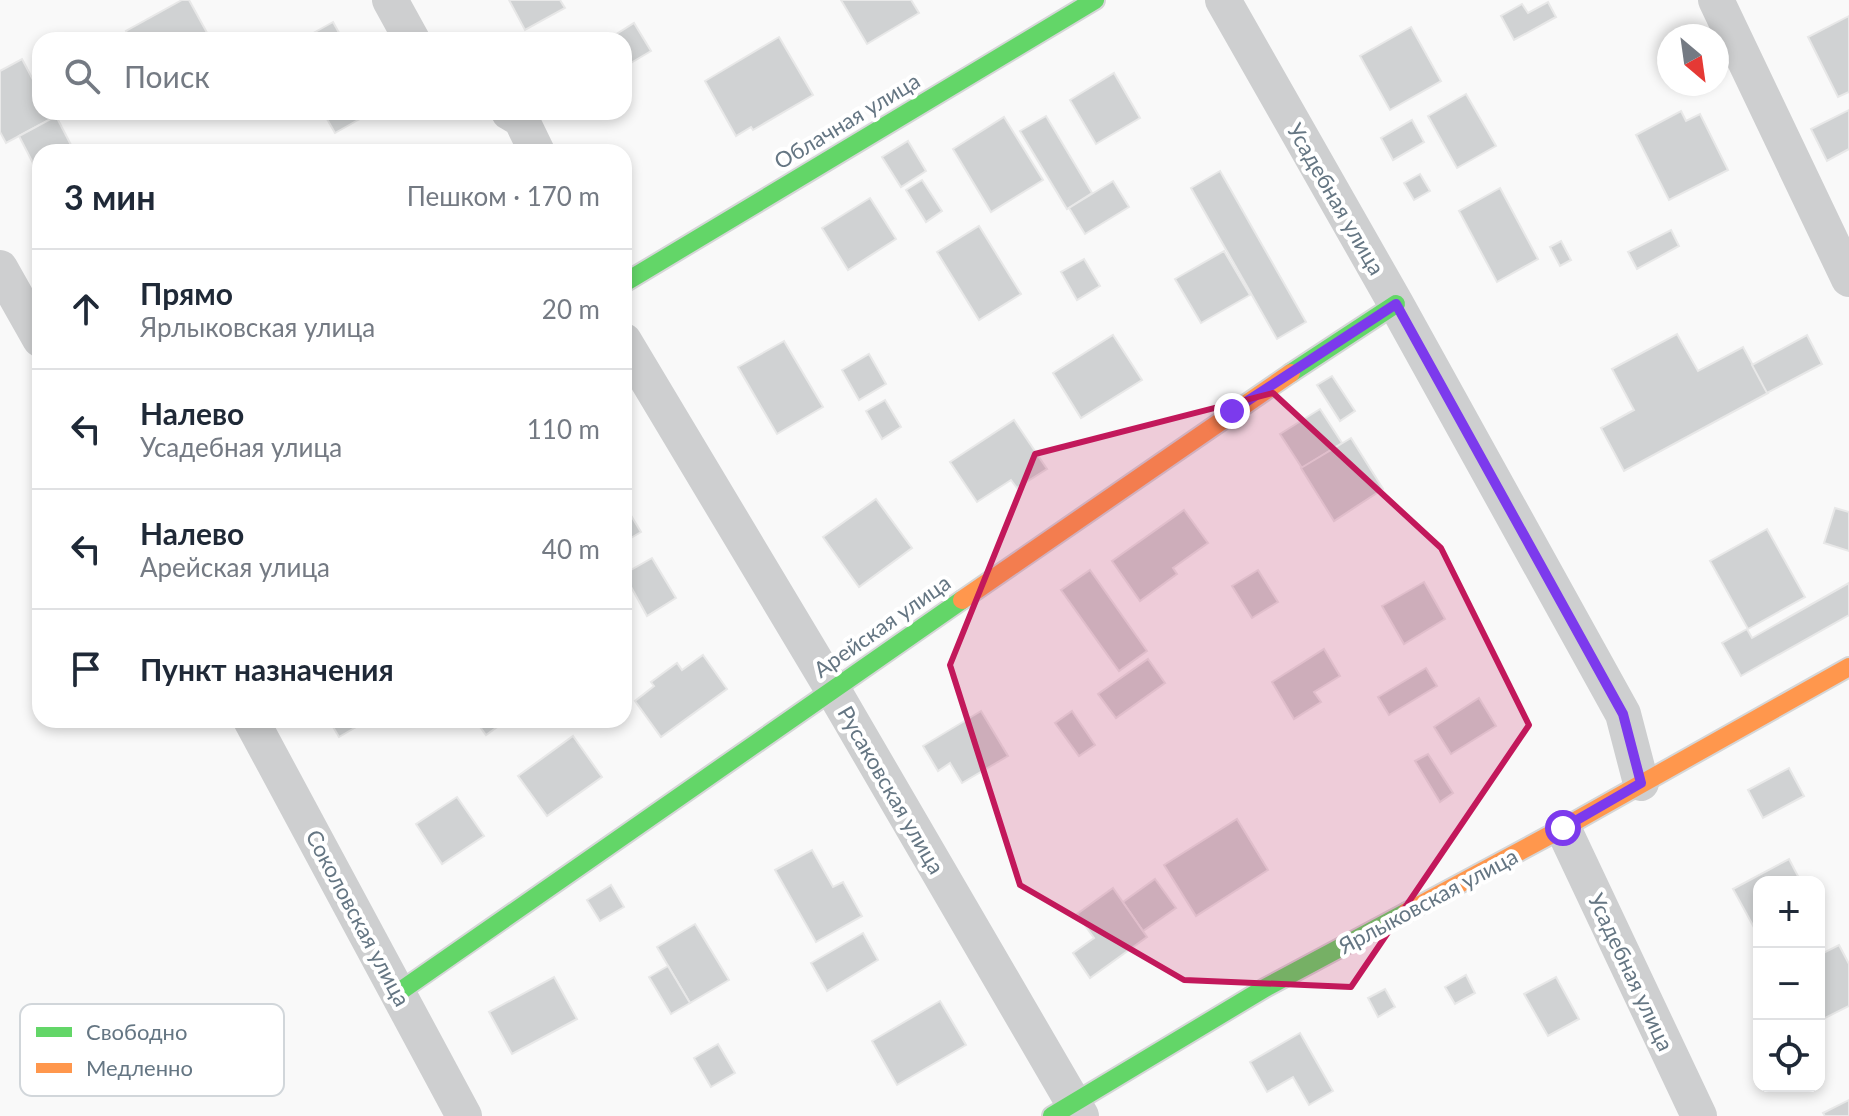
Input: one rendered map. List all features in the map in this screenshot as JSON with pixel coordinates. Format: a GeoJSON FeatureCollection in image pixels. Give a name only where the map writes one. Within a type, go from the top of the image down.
{"type":"FeatureCollection","features":[{"type":"Feature","properties":{"kind":"street"},"geometry":{"type":"LineString","coordinates":[[390,0],[408,32]]}},
{"type":"Feature","properties":{"kind":"street","name":"Облачная улица"},"geometry":{"type":"LineString","coordinates":[[632,278],[1095,0]]}},
{"type":"Feature","properties":{"kind":"street","name":"Усадебная улица"},"geometry":{"type":"LineString","coordinates":[[1223,0],[1623,714],[1641,783]]}},
{"type":"Feature","properties":{"kind":"street"},"geometry":{"type":"LineString","coordinates":[[1716,0],[1849,279]]}},
{"type":"Feature","properties":{"kind":"street"},"geometry":{"type":"LineString","coordinates":[[521,120],[533,144]]}},
{"type":"Feature","properties":{"kind":"street"},"geometry":{"type":"LineString","coordinates":[[0,268],[32,325]]}},
{"type":"Feature","properties":{"kind":"street","name":"Арейская улица"},"geometry":{"type":"LineString","coordinates":[[399,992],[1232,411],[1396,304]]}},
{"type":"Feature","properties":{"kind":"street","name":"Русаковская улица"},"geometry":{"type":"LineString","coordinates":[[632,354],[833,690],[1069,1112]]}},
{"type":"Feature","properties":{"kind":"street","name":"Ярлыковская улица"},"geometry":{"type":"LineString","coordinates":[[1069,1112],[1265,988],[1563,828],[1849,667]]}},
{"type":"Feature","properties":{"kind":"street","name":"Соколовская улица"},"geometry":{"type":"LineString","coordinates":[[255,728],[464,1116]]}},
{"type":"Feature","properties":{"kind":"street","name":"Усадебная улица"},"geometry":{"type":"LineString","coordinates":[[1563,828],[1699,1116]]}},
{"type":"Feature","properties":{"kind":"highlighted area"},"geometry":{"type":"Polygon","coordinates":[[[1273,393],[1441,548],[1529,725],[1351,987],[1184,980],[1020,885],[950,665],[1035,454],[1273,393]]]}},
{"type":"Feature","properties":{"kind":"building"},"geometry":{"type":"Polygon","coordinates":[[[182,0],[189,0],[207,32],[127,32],[182,0]]]}},
{"type":"Feature","properties":{"kind":"building"},"geometry":{"type":"Polygon","coordinates":[[[509,0],[560,0],[565,8],[525,30],[509,0]]]}},
{"type":"Feature","properties":{"kind":"building"},"geometry":{"type":"Polygon","coordinates":[[[841,0],[911,0],[919,13],[867,44],[841,0]]]}},
{"type":"Feature","properties":{"kind":"building"},"geometry":{"type":"Polygon","coordinates":[[[1548,2],[1556,17],[1514,40],[1501,16],[1522,4],[1528,13],[1548,2]]]}},
{"type":"Feature","properties":{"kind":"building"},"geometry":{"type":"Polygon","coordinates":[[[1849,16],[1849,92],[1838,97],[1808,37],[1849,16]]]}},
{"type":"Feature","properties":{"kind":"building"},"geometry":{"type":"Polygon","coordinates":[[[333,22],[339,32],[315,32],[333,22]]]}},
{"type":"Feature","properties":{"kind":"building"},"geometry":{"type":"Polygon","coordinates":[[[634,23],[651,51],[632,62],[632,32],[620,32],[634,23]]]}},
{"type":"Feature","properties":{"kind":"building"},"geometry":{"type":"Polygon","coordinates":[[[1411,27],[1441,81],[1390,110],[1360,56],[1411,27]]]}},
{"type":"Feature","properties":{"kind":"building"},"geometry":{"type":"Polygon","coordinates":[[[779,37],[813,95],[753,130],[751,127],[736,136],[705,81],[779,37]]]}},
{"type":"Feature","properties":{"kind":"building"},"geometry":{"type":"Polygon","coordinates":[[[22,59],[32,78],[32,120],[49,120],[6,143],[0,132],[0,71],[22,59]]]}},
{"type":"Feature","properties":{"kind":"building"},"geometry":{"type":"Polygon","coordinates":[[[1114,73],[1140,118],[1096,144],[1070,100],[1114,73]]]}},
{"type":"Feature","properties":{"kind":"building"},"geometry":{"type":"Polygon","coordinates":[[[1466,94],[1496,146],[1457,168],[1428,116],[1466,94]]]}},
{"type":"Feature","properties":{"kind":"building"},"geometry":{"type":"Polygon","coordinates":[[[1849,110],[1849,149],[1827,161],[1811,129],[1849,110]]]}},
{"type":"Feature","properties":{"kind":"building"},"geometry":{"type":"Polygon","coordinates":[[[1681,111],[1686,121],[1700,114],[1728,170],[1669,200],[1636,135],[1681,111]]]}},
{"type":"Feature","properties":{"kind":"building"},"geometry":{"type":"Polygon","coordinates":[[[1046,116],[1092,193],[1067,209],[1020,131],[1046,116]]]}},
{"type":"Feature","properties":{"kind":"building"},"geometry":{"type":"Polygon","coordinates":[[[1004,117],[1043,180],[991,212],[953,149],[1004,117]]]}},
{"type":"Feature","properties":{"kind":"building"},"geometry":{"type":"Polygon","coordinates":[[[49,120],[58,120],[70,144],[32,144],[32,161],[19,136],[49,120]]]}},
{"type":"Feature","properties":{"kind":"building"},"geometry":{"type":"Polygon","coordinates":[[[328,120],[358,120],[335,133],[328,120]]]}},
{"type":"Feature","properties":{"kind":"building"},"geometry":{"type":"Polygon","coordinates":[[[1412,120],[1424,142],[1393,160],[1381,138],[1412,120]]]}},
{"type":"Feature","properties":{"kind":"building"},"geometry":{"type":"Polygon","coordinates":[[[908,141],[926,171],[901,187],[882,157],[908,141]]]}},
{"type":"Feature","properties":{"kind":"building"},"geometry":{"type":"Polygon","coordinates":[[[1220,171],[1306,322],[1277,339],[1191,188],[1220,171]]]}},
{"type":"Feature","properties":{"kind":"building"},"geometry":{"type":"Polygon","coordinates":[[[1420,174],[1430,191],[1414,200],[1404,183],[1420,174]]]}},
{"type":"Feature","properties":{"kind":"building"},"geometry":{"type":"Polygon","coordinates":[[[922,180],[942,211],[926,222],[906,190],[922,180]]]}},
{"type":"Feature","properties":{"kind":"building"},"geometry":{"type":"Polygon","coordinates":[[[1113,181],[1129,207],[1085,234],[1069,208],[1113,181]]]}},
{"type":"Feature","properties":{"kind":"building"},"geometry":{"type":"Polygon","coordinates":[[[1500,188],[1538,259],[1497,282],[1459,211],[1500,188]]]}},
{"type":"Feature","properties":{"kind":"building"},"geometry":{"type":"Polygon","coordinates":[[[870,198],[896,239],[848,270],[822,228],[870,198]]]}},
{"type":"Feature","properties":{"kind":"building"},"geometry":{"type":"Polygon","coordinates":[[[979,226],[1021,294],[979,320],[937,252],[979,226]]]}},
{"type":"Feature","properties":{"kind":"building"},"geometry":{"type":"Polygon","coordinates":[[[1671,230],[1679,246],[1637,269],[1628,252],[1671,230]]]}},
{"type":"Feature","properties":{"kind":"building"},"geometry":{"type":"Polygon","coordinates":[[[1561,241],[1571,260],[1560,266],[1550,247],[1561,241]]]}},
{"type":"Feature","properties":{"kind":"building"},"geometry":{"type":"Polygon","coordinates":[[[1224,251],[1250,295],[1201,323],[1175,279],[1224,251]]]}},
{"type":"Feature","properties":{"kind":"building"},"geometry":{"type":"Polygon","coordinates":[[[1084,259],[1100,286],[1077,300],[1061,272],[1084,259]]]}},
{"type":"Feature","properties":{"kind":"building"},"geometry":{"type":"Polygon","coordinates":[[[1677,334],[1698,371],[1743,347],[1768,393],[1624,471],[1601,428],[1634,410],[1612,369],[1677,334]]]}},
{"type":"Feature","properties":{"kind":"building"},"geometry":{"type":"Polygon","coordinates":[[[1113,335],[1142,380],[1081,418],[1053,373],[1113,335]]]}},
{"type":"Feature","properties":{"kind":"building"},"geometry":{"type":"Polygon","coordinates":[[[1807,335],[1822,364],[1767,393],[1752,365],[1807,335]]]}},
{"type":"Feature","properties":{"kind":"building"},"geometry":{"type":"Polygon","coordinates":[[[784,341],[823,407],[777,434],[738,367],[784,341]]]}},
{"type":"Feature","properties":{"kind":"building"},"geometry":{"type":"Polygon","coordinates":[[[869,354],[886,384],[859,400],[842,370],[869,354]]]}},
{"type":"Feature","properties":{"kind":"building"},"geometry":{"type":"Polygon","coordinates":[[[1332,376],[1355,411],[1340,421],[1317,385],[1332,376]]]}},
{"type":"Feature","properties":{"kind":"building"},"geometry":{"type":"Polygon","coordinates":[[[885,400],[901,427],[882,439],[866,411],[885,400]]]}},
{"type":"Feature","properties":{"kind":"building"},"geometry":{"type":"Polygon","coordinates":[[[1320,409],[1342,443],[1302,468],[1280,434],[1320,409]]]}},
{"type":"Feature","properties":{"kind":"building"},"geometry":{"type":"Polygon","coordinates":[[[1014,420],[1047,469],[1017,488],[1011,480],[977,502],[950,462],[1014,420]]]}},
{"type":"Feature","properties":{"kind":"building"},"geometry":{"type":"Polygon","coordinates":[[[1351,438],[1383,489],[1334,521],[1301,468],[1351,438]]]}},
{"type":"Feature","properties":{"kind":"building"},"geometry":{"type":"Polygon","coordinates":[[[876,499],[912,548],[859,587],[823,537],[876,499]]]}},
{"type":"Feature","properties":{"kind":"building"},"geometry":{"type":"Polygon","coordinates":[[[1835,508],[1849,512],[1849,551],[1824,543],[1835,508]]]}},
{"type":"Feature","properties":{"kind":"building"},"geometry":{"type":"Polygon","coordinates":[[[1184,510],[1208,543],[1173,568],[1177,574],[1140,601],[1112,561],[1184,510]]]}},
{"type":"Feature","properties":{"kind":"building"},"geometry":{"type":"Polygon","coordinates":[[[632,517],[641,532],[632,537],[632,517]]]}},
{"type":"Feature","properties":{"kind":"building"},"geometry":{"type":"Polygon","coordinates":[[[1767,529],[1805,597],[1748,629],[1710,561],[1767,529]]]}},
{"type":"Feature","properties":{"kind":"building"},"geometry":{"type":"Polygon","coordinates":[[[652,558],[676,598],[647,616],[632,589],[632,569],[652,558]]]}},
{"type":"Feature","properties":{"kind":"building"},"geometry":{"type":"Polygon","coordinates":[[[1090,570],[1147,651],[1119,671],[1061,590],[1090,570]]]}},
{"type":"Feature","properties":{"kind":"building"},"geometry":{"type":"Polygon","coordinates":[[[1258,570],[1278,602],[1252,618],[1232,586],[1258,570]]]}},
{"type":"Feature","properties":{"kind":"building"},"geometry":{"type":"Polygon","coordinates":[[[1424,582],[1445,619],[1404,644],[1382,606],[1424,582]]]}},
{"type":"Feature","properties":{"kind":"building"},"geometry":{"type":"Polygon","coordinates":[[[1849,583],[1849,615],[1741,676],[1722,643],[1747,629],[1752,638],[1849,583]]]}},
{"type":"Feature","properties":{"kind":"building"},"geometry":{"type":"Polygon","coordinates":[[[1324,649],[1340,676],[1314,692],[1321,702],[1294,719],[1272,682],[1324,649]]]}},
{"type":"Feature","properties":{"kind":"building"},"geometry":{"type":"Polygon","coordinates":[[[703,655],[727,689],[661,737],[635,701],[654,686],[651,682],[677,663],[682,670],[703,655]]]}},
{"type":"Feature","properties":{"kind":"building"},"geometry":{"type":"Polygon","coordinates":[[[1148,659],[1165,683],[1116,718],[1098,694],[1148,659]]]}},
{"type":"Feature","properties":{"kind":"building"},"geometry":{"type":"Polygon","coordinates":[[[1426,668],[1437,686],[1389,715],[1378,697],[1426,668]]]}},
{"type":"Feature","properties":{"kind":"building"},"geometry":{"type":"Polygon","coordinates":[[[1479,698],[1496,726],[1451,754],[1434,727],[1479,698]]]}},
{"type":"Feature","properties":{"kind":"building"},"geometry":{"type":"Polygon","coordinates":[[[981,711],[1008,756],[962,783],[950,763],[938,771],[923,746],[981,711]]]}},
{"type":"Feature","properties":{"kind":"building"},"geometry":{"type":"Polygon","coordinates":[[[1072,711],[1095,745],[1079,756],[1055,723],[1072,711]]]}},
{"type":"Feature","properties":{"kind":"building"},"geometry":{"type":"Polygon","coordinates":[[[334,728],[354,728],[339,737],[334,728]]]}},
{"type":"Feature","properties":{"kind":"building"},"geometry":{"type":"Polygon","coordinates":[[[481,728],[496,728],[486,735],[481,728]]]}},
{"type":"Feature","properties":{"kind":"building"},"geometry":{"type":"Polygon","coordinates":[[[573,736],[602,777],[547,816],[518,776],[573,736]]]}},
{"type":"Feature","properties":{"kind":"building"},"geometry":{"type":"Polygon","coordinates":[[[1428,754],[1453,793],[1440,802],[1415,761],[1428,754]]]}},
{"type":"Feature","properties":{"kind":"building"},"geometry":{"type":"Polygon","coordinates":[[[1789,768],[1804,796],[1763,818],[1748,790],[1789,768]]]}},
{"type":"Feature","properties":{"kind":"building"},"geometry":{"type":"Polygon","coordinates":[[[457,797],[484,836],[442,864],[416,824],[457,797]]]}},
{"type":"Feature","properties":{"kind":"building"},"geometry":{"type":"Polygon","coordinates":[[[1237,819],[1268,870],[1196,916],[1164,865],[1237,819]]]}},
{"type":"Feature","properties":{"kind":"building"},"geometry":{"type":"Polygon","coordinates":[[[812,850],[833,887],[843,882],[862,916],[816,942],[775,870],[812,850]]]}},
{"type":"Feature","properties":{"kind":"building"},"geometry":{"type":"Polygon","coordinates":[[[1789,859],[1798,876],[1757,876],[1789,859]]]}},
{"type":"Feature","properties":{"kind":"building"},"geometry":{"type":"Polygon","coordinates":[[[1753,878],[1753,926],[1733,889],[1753,878]]]}},
{"type":"Feature","properties":{"kind":"building"},"geometry":{"type":"Polygon","coordinates":[[[1155,879],[1176,908],[1143,931],[1123,902],[1155,879]]]}},
{"type":"Feature","properties":{"kind":"building"},"geometry":{"type":"Polygon","coordinates":[[[611,885],[624,907],[600,921],[587,900],[611,885]]]}},
{"type":"Feature","properties":{"kind":"building"},"geometry":{"type":"Polygon","coordinates":[[[1113,888],[1147,937],[1090,978],[1073,953],[1094,938],[1077,914],[1113,888]]]}},
{"type":"Feature","properties":{"kind":"building"},"geometry":{"type":"Polygon","coordinates":[[[695,924],[729,980],[690,1003],[657,947],[695,924]]]}},
{"type":"Feature","properties":{"kind":"building"},"geometry":{"type":"Polygon","coordinates":[[[863,933],[878,960],[827,991],[811,963],[863,933]]]}},
{"type":"Feature","properties":{"kind":"building"},"geometry":{"type":"Polygon","coordinates":[[[1839,945],[1849,964],[1849,1006],[1825,1018],[1825,952],[1839,945]]]}},
{"type":"Feature","properties":{"kind":"building"},"geometry":{"type":"Polygon","coordinates":[[[668,966],[690,1003],[671,1014],[649,977],[668,966]]]}},
{"type":"Feature","properties":{"kind":"building"},"geometry":{"type":"Polygon","coordinates":[[[1466,975],[1475,993],[1455,1004],[1445,987],[1466,975]]]}},
{"type":"Feature","properties":{"kind":"building"},"geometry":{"type":"Polygon","coordinates":[[[554,977],[577,1019],[512,1054],[489,1012],[554,977]]]}},
{"type":"Feature","properties":{"kind":"building"},"geometry":{"type":"Polygon","coordinates":[[[1556,977],[1579,1019],[1548,1036],[1524,994],[1556,977]]]}},
{"type":"Feature","properties":{"kind":"building"},"geometry":{"type":"Polygon","coordinates":[[[1385,989],[1395,1007],[1378,1017],[1368,998],[1385,989]]]}},
{"type":"Feature","properties":{"kind":"building"},"geometry":{"type":"Polygon","coordinates":[[[940,1001],[966,1045],[897,1085],[872,1041],[940,1001]]]}},
{"type":"Feature","properties":{"kind":"building"},"geometry":{"type":"Polygon","coordinates":[[[1300,1033],[1333,1091],[1309,1105],[1293,1077],[1267,1092],[1250,1062],[1300,1033]]]}},
{"type":"Feature","properties":{"kind":"building"},"geometry":{"type":"Polygon","coordinates":[[[718,1044],[735,1073],[711,1087],[694,1058],[718,1044]]]}},
{"type":"Feature","properties":{"kind":"building"},"geometry":{"type":"Polygon","coordinates":[[[1849,1100],[1849,1116],[1825,1116],[1823,1113],[1849,1100]]]}},
{"type":"Feature","properties":{"kind":"traffic: fast"},"geometry":{"type":"LineString","coordinates":[[632,278],[1095,0]]}},
{"type":"Feature","properties":{"kind":"traffic: fast"},"geometry":{"type":"LineString","coordinates":[[1291,373],[1396,304]]}},
{"type":"Feature","properties":{"kind":"traffic: fast"},"geometry":{"type":"LineString","coordinates":[[399,992],[962,600]]}},
{"type":"Feature","properties":{"kind":"traffic: fast"},"geometry":{"type":"LineString","coordinates":[[1052,1116],[1265,988],[1407,912]]}},
{"type":"Feature","properties":{"kind":"traffic: slow"},"geometry":{"type":"LineString","coordinates":[[962,600],[1291,373]]}},
{"type":"Feature","properties":{"kind":"traffic: slow"},"geometry":{"type":"LineString","coordinates":[[1407,912],[1849,667]]}},
{"type":"Feature","properties":{"kind":"route"},"geometry":{"type":"LineString","coordinates":[[1232,411],[1396,304],[1623,714],[1641,783],[1563,828]]}}]}
